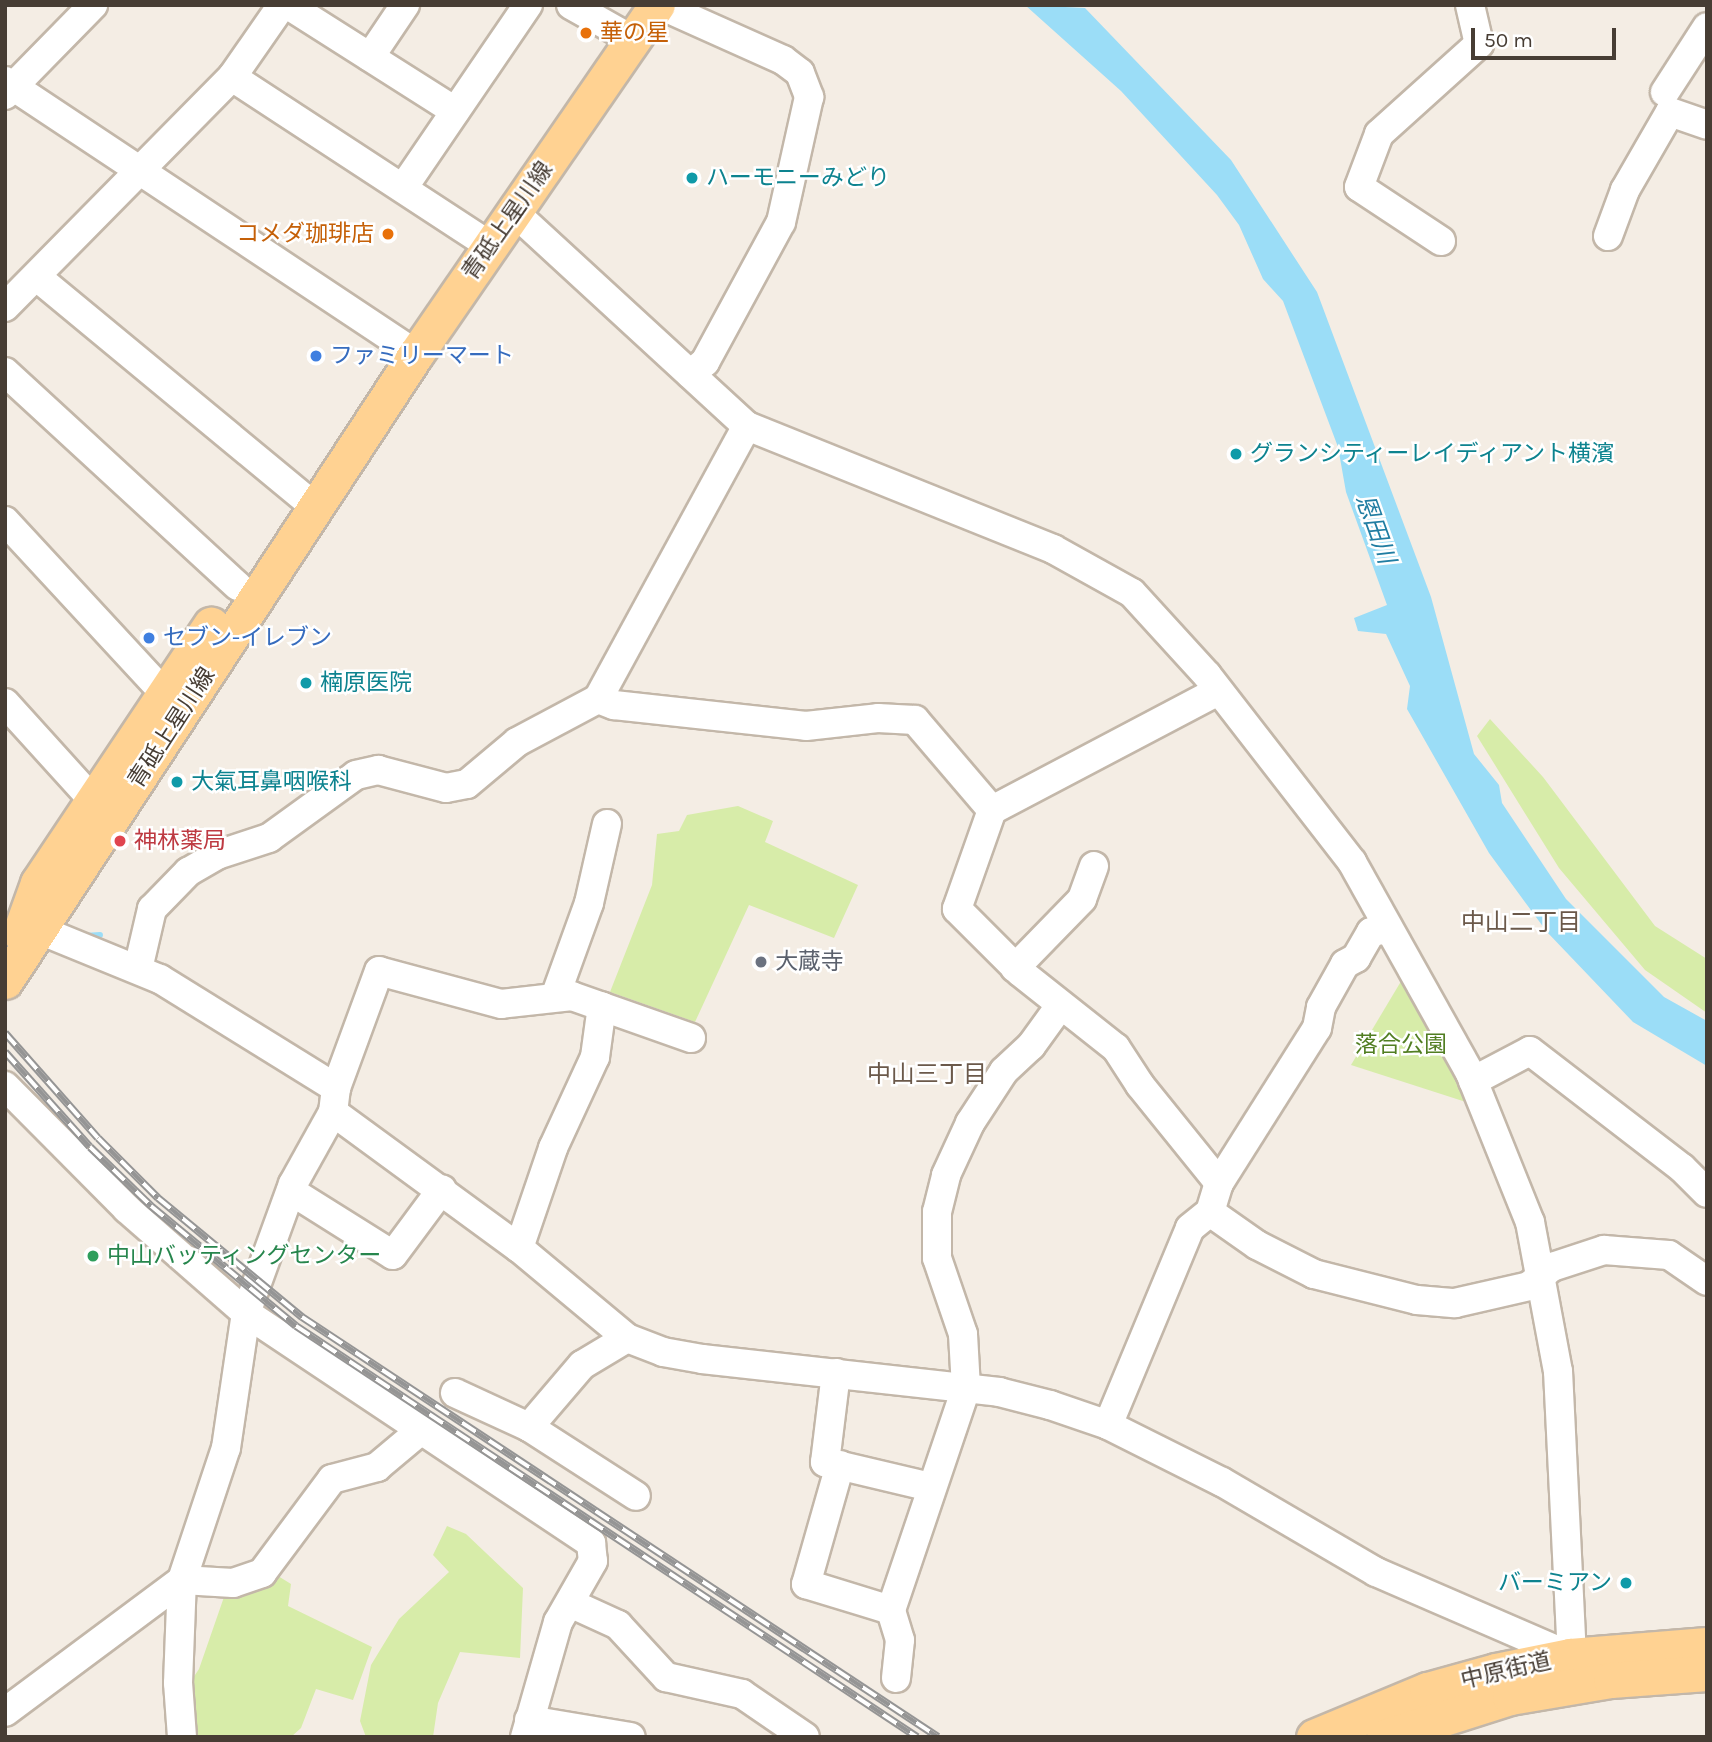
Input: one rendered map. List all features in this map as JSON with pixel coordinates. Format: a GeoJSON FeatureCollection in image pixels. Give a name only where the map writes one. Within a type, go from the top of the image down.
{"type":"FeatureCollection","features":[{"type":"Feature","properties":{"kind":"main road","name":"青砥上星川線"},"geometry":{"type":"LineString","coordinates":[[5,981],[42,933],[99,841],[109,801],[179,694],[311,504],[361,439],[490,246],[658,5]]}},
{"type":"Feature","properties":{"kind":"main road","name":"青砥上星川線"},"geometry":{"type":"LineString","coordinates":[[242,601],[271,577],[311,504]]}},
{"type":"Feature","properties":{"kind":"main road","name":"青砥上星川線"},"geometry":{"type":"LineString","coordinates":[[42,933],[38,883],[167,736],[179,694]]}},
{"type":"Feature","properties":{"kind":"main road","name":"青砥上星川線"},"geometry":{"type":"LineString","coordinates":[[5,961],[42,933]]}},
{"type":"Feature","properties":{"kind":"main road","name":"中原街道"},"geometry":{"type":"LineString","coordinates":[[1314,1737],[1427,1690],[1573,1671],[1707,1645]]}},
{"type":"Feature","properties":{"kind":"main road","name":"中原街道"},"geometry":{"type":"LineString","coordinates":[[1384,1737],[1510,1697],[1573,1671],[1707,1673]]}},
{"type":"Feature","properties":{"kind":"street"},"geometry":{"type":"LineString","coordinates":[[93,5],[8,88],[416,355]]}},
{"type":"Feature","properties":{"kind":"street"},"geometry":{"type":"LineString","coordinates":[[5,307],[232,77],[282,5]]}},
{"type":"Feature","properties":{"kind":"street"},"geometry":{"type":"LineString","coordinates":[[288,5],[455,111]]}},
{"type":"Feature","properties":{"kind":"street"},"geometry":{"type":"LineString","coordinates":[[370,57],[405,5]]}},
{"type":"Feature","properties":{"kind":"street"},"geometry":{"type":"LineString","coordinates":[[403,188],[528,5]]}},
{"type":"Feature","properties":{"kind":"street"},"geometry":{"type":"LineString","coordinates":[[571,5],[633,40]]}},
{"type":"Feature","properties":{"kind":"street"},"geometry":{"type":"LineString","coordinates":[[658,5],[783,60],[800,73],[810,97],[781,222],[705,362],[690,374]]}},
{"type":"Feature","properties":{"kind":"street"},"geometry":{"type":"LineString","coordinates":[[1441,241],[1359,187],[1379,134],[1479,44],[1470,5]]}},
{"type":"Feature","properties":{"kind":"street"},"geometry":{"type":"LineString","coordinates":[[1665,92],[1707,27]]}},
{"type":"Feature","properties":{"kind":"street"},"geometry":{"type":"LineString","coordinates":[[232,77],[490,246]]}},
{"type":"Feature","properties":{"kind":"street"},"geometry":{"type":"LineString","coordinates":[[1608,236],[1625,190],[1670,112],[1707,124]]}},
{"type":"Feature","properties":{"kind":"street"},"geometry":{"type":"LineString","coordinates":[[42,933],[138,969],[334,1100],[627,1338],[663,1352],[702,1359],[966,1388],[1050,1405],[1108,1425],[1222,1482],[1376,1572],[1573,1671],[1558,1371],[1543,1276],[1530,1222],[1473,1081],[1352,862],[1219,691],[1132,593],[1053,549],[747,426],[514,212]]}},
{"type":"Feature","properties":{"kind":"street"},"geometry":{"type":"LineString","coordinates":[[37,277],[311,504]]}},
{"type":"Feature","properties":{"kind":"street"},"geometry":{"type":"LineString","coordinates":[[5,372],[242,601]]}},
{"type":"Feature","properties":{"kind":"street"},"geometry":{"type":"LineString","coordinates":[[138,969],[152,909],[188,872],[216,856],[269,838],[356,775],[378,770],[446,788],[467,785],[517,743],[598,699],[747,426]]}},
{"type":"Feature","properties":{"kind":"street"},"geometry":{"type":"LineString","coordinates":[[5,521],[179,694]]}},
{"type":"Feature","properties":{"kind":"street"},"geometry":{"type":"LineString","coordinates":[[1219,691],[992,810],[957,909],[1015,968],[1116,1048],[1140,1085],[1219,1183]]}},
{"type":"Feature","properties":{"kind":"street"},"geometry":{"type":"LineString","coordinates":[[598,699],[614,705],[806,726],[878,718],[915,720],[992,810]]}},
{"type":"Feature","properties":{"kind":"street"},"geometry":{"type":"LineString","coordinates":[[5,703],[109,801]]}},
{"type":"Feature","properties":{"kind":"street"},"geometry":{"type":"LineString","coordinates":[[555,997],[589,903],[607,824]]}},
{"type":"Feature","properties":{"kind":"street"},"geometry":{"type":"LineString","coordinates":[[1015,968],[1082,899],[1094,866]]}},
{"type":"Feature","properties":{"kind":"street"},"geometry":{"type":"LineString","coordinates":[[1108,1425],[1190,1228],[1210,1212],[1219,1183],[1317,1028],[1321,1007],[1345,964],[1356,958],[1371,932],[1389,929]]}},
{"type":"Feature","properties":{"kind":"street"},"geometry":{"type":"LineString","coordinates":[[182,1737],[178,1683],[182,1580],[226,1448],[246,1313],[291,1191],[334,1100],[379,971],[501,1004],[572,996],[691,1038]]}},
{"type":"Feature","properties":{"kind":"street"},"geometry":{"type":"LineString","coordinates":[[519,1248],[553,1148],[595,1057],[601,1006]]}},
{"type":"Feature","properties":{"kind":"street"},"geometry":{"type":"LineString","coordinates":[[896,1678],[900,1640],[891,1611],[966,1388],[963,1334],[937,1258],[937,1212],[946,1175],[970,1123],[1004,1071],[1031,1046],[1060,1006]]}},
{"type":"Feature","properties":{"kind":"street"},"geometry":{"type":"LineString","coordinates":[[1473,1081],[1530,1051],[1682,1168],[1707,1193]]}},
{"type":"Feature","properties":{"kind":"street"},"geometry":{"type":"LineString","coordinates":[[5,1086],[127,1209],[246,1313],[592,1543],[589,1573],[570,1603],[548,1650],[527,1728],[631,1737]]}},
{"type":"Feature","properties":{"kind":"street"},"geometry":{"type":"LineString","coordinates":[[291,1191],[393,1255],[442,1189]]}},
{"type":"Feature","properties":{"kind":"street"},"geometry":{"type":"LineString","coordinates":[[1210,1212],[1256,1245],[1314,1274],[1417,1300],[1455,1303],[1529,1286],[1552,1268],[1604,1250],[1669,1255],[1707,1281]]}},
{"type":"Feature","properties":{"kind":"street"},"geometry":{"type":"LineString","coordinates":[[528,1427],[582,1365],[627,1338]]}},
{"type":"Feature","properties":{"kind":"street"},"geometry":{"type":"LineString","coordinates":[[836,1373],[825,1462],[931,1487]]}},
{"type":"Feature","properties":{"kind":"street"},"geometry":{"type":"LineString","coordinates":[[455,1393],[528,1427],[636,1496]]}},
{"type":"Feature","properties":{"kind":"street"},"geometry":{"type":"LineString","coordinates":[[5,1712],[182,1580],[233,1583],[262,1573],[332,1479],[377,1467],[420,1431]]}},
{"type":"Feature","properties":{"kind":"street"},"geometry":{"type":"LineString","coordinates":[[840,1465],[806,1584],[891,1611]]}},
{"type":"Feature","properties":{"kind":"street"},"geometry":{"type":"LineString","coordinates":[[570,1603],[618,1625],[666,1677],[742,1694],[805,1737]]}},
{"type":"Feature","properties":{"kind":"green space"},"geometry":{"type":"Polygon","coordinates":[[[1490,719],[1543,777],[1655,926],[1707,959],[1707,1013],[1645,970],[1559,868],[1477,736],[1490,719]]]}},
{"type":"Feature","properties":{"kind":"green space"},"geometry":{"type":"Polygon","coordinates":[[[738,806],[773,821],[765,842],[858,885],[834,938],[749,905],[695,1022],[610,992],[652,885],[657,834],[679,831],[687,815],[738,806]]]}},
{"type":"Feature","properties":{"kind":"green space","name":"落合公園"},"geometry":{"type":"Polygon","coordinates":[[[1403,978],[1469,1103],[1351,1065],[1403,978]]]}},
{"type":"Feature","properties":{"kind":"green space"},"geometry":{"type":"Polygon","coordinates":[[[447,1526],[466,1534],[523,1588],[520,1658],[460,1652],[438,1703],[433,1737],[366,1737],[360,1721],[371,1665],[399,1619],[449,1572],[433,1555],[447,1526]]]}},
{"type":"Feature","properties":{"kind":"green space"},"geometry":{"type":"Polygon","coordinates":[[[270,1571],[291,1584],[288,1606],[372,1647],[353,1700],[316,1689],[301,1728],[291,1737],[191,1737],[187,1687],[199,1669],[224,1597],[270,1571]]]}},
{"type":"Feature","properties":{"kind":"water","name":"恩田川"},"geometry":{"type":"Polygon","coordinates":[[[1025,5],[1085,8],[1231,160],[1317,292],[1431,597],[1474,754],[1499,785],[1502,803],[1566,899],[1664,997],[1707,1021],[1707,1066],[1633,1022],[1547,932],[1489,853],[1407,709],[1410,686],[1386,634],[1358,631],[1354,618],[1387,605],[1346,492],[1338,447],[1283,301],[1263,279],[1239,225],[1217,195],[1121,91],[1025,5]]]}},
{"type":"Feature","properties":{"kind":"waterway"},"geometry":{"type":"LineString","coordinates":[[85,936],[100,935]]}},
{"type":"Feature","properties":{"kind":"railway"},"geometry":{"type":"LineString","coordinates":[[5,1033],[98,1138],[158,1198],[302,1317],[938,1737]]}},
{"type":"Feature","properties":{"kind":"railway"},"geometry":{"type":"LineString","coordinates":[[5,1052],[90,1147],[151,1206],[296,1326],[917,1737]]}},
{"type":"Feature","properties":{"kind":"place","name":"華の星"},"geometry":{"type":"Point","coordinates":[586,33]}},
{"type":"Feature","properties":{"kind":"place","name":"ハーモニーみどり"},"geometry":{"type":"Point","coordinates":[692,178]}},
{"type":"Feature","properties":{"kind":"place","name":"コメダ珈琲店"},"geometry":{"type":"Point","coordinates":[388,234]}},
{"type":"Feature","properties":{"kind":"place","name":"ファミリーマート"},"geometry":{"type":"Point","coordinates":[316,356]}},
{"type":"Feature","properties":{"kind":"place","name":"グランシティーレイディアント横濱"},"geometry":{"type":"Point","coordinates":[1236,454]}},
{"type":"Feature","properties":{"kind":"place","name":"セブン-イレブン"},"geometry":{"type":"Point","coordinates":[149,638]}},
{"type":"Feature","properties":{"kind":"place","name":"楠原医院"},"geometry":{"type":"Point","coordinates":[306,683]}},
{"type":"Feature","properties":{"kind":"place","name":"大氣耳鼻咽喉科"},"geometry":{"type":"Point","coordinates":[177,782]}},
{"type":"Feature","properties":{"kind":"place","name":"神林薬局"},"geometry":{"type":"Point","coordinates":[120,841]}},
{"type":"Feature","properties":{"kind":"place","name":"大蔵寺"},"geometry":{"type":"Point","coordinates":[761,962]}},
{"type":"Feature","properties":{"kind":"place","name":"中山バッティングセンター"},"geometry":{"type":"Point","coordinates":[93,1256]}},
{"type":"Feature","properties":{"kind":"place","name":"バーミアン"},"geometry":{"type":"Point","coordinates":[1626,1583]}},
{"type":"Feature","properties":{"kind":"district","name":"中山二丁目"},"geometry":{"type":"Point","coordinates":[1521,923]}},
{"type":"Feature","properties":{"kind":"district","name":"中山三丁目"},"geometry":{"type":"Point","coordinates":[927,1075]}}]}
